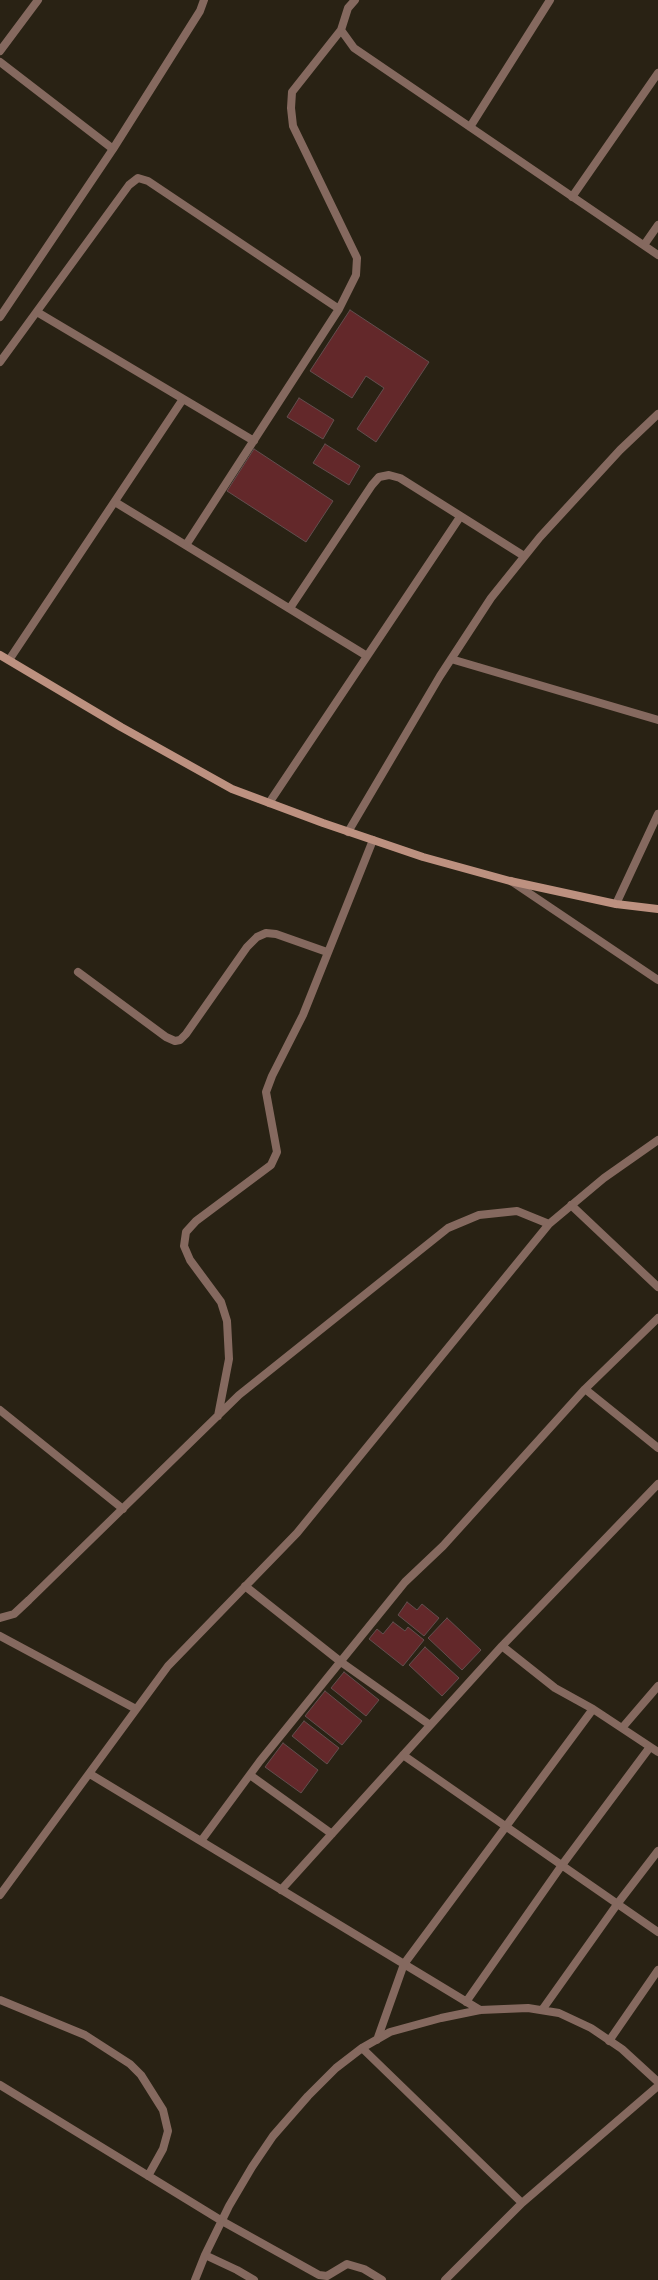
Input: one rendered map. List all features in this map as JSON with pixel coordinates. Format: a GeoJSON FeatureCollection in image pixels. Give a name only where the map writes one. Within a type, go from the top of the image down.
{"type":"FeatureCollection","features":[{"type":"Feature","properties":{"kind":"street"},"geometry":{"type":"LineString","coordinates":[[0,52],[38,0]]}},
{"type":"Feature","properties":{"kind":"street"},"geometry":{"type":"LineString","coordinates":[[0,317],[113,149],[200,12],[204,0]]}},
{"type":"Feature","properties":{"kind":"street"},"geometry":{"type":"LineString","coordinates":[[186,545],[339,309],[356,275],[357,258],[293,126],[291,108],[292,92],[341,30],[348,8],[356,0]]}},
{"type":"Feature","properties":{"kind":"street"},"geometry":{"type":"LineString","coordinates":[[470,127],[550,0]]}},
{"type":"Feature","properties":{"kind":"street"},"geometry":{"type":"LineString","coordinates":[[341,30],[354,48],[658,255]]}},
{"type":"Feature","properties":{"kind":"street"},"geometry":{"type":"LineString","coordinates":[[0,62],[113,149]]}},
{"type":"Feature","properties":{"kind":"street"},"geometry":{"type":"LineString","coordinates":[[572,197],[658,73]]}},
{"type":"Feature","properties":{"kind":"street"},"geometry":{"type":"LineString","coordinates":[[0,362],[129,185],[138,178],[148,181],[339,309]]}},
{"type":"Feature","properties":{"kind":"street"},"geometry":{"type":"LineString","coordinates":[[644,246],[658,225]]}},
{"type":"Feature","properties":{"kind":"street"},"geometry":{"type":"LineString","coordinates":[[37,312],[254,441]]}},
{"type":"Feature","properties":{"kind":"street"},"geometry":{"type":"LineString","coordinates":[[9,660],[183,399]]}},
{"type":"Feature","properties":{"kind":"street"},"geometry":{"type":"LineString","coordinates":[[348,832],[450,659],[491,598],[524,556],[620,450],[658,414]]}},
{"type":"Feature","properties":{"kind":"street"},"geometry":{"type":"LineString","coordinates":[[290,608],[380,477],[389,475],[400,478],[524,556]]}},
{"type":"Feature","properties":{"kind":"street"},"geometry":{"type":"LineString","coordinates":[[115,502],[367,656]]}},
{"type":"Feature","properties":{"kind":"street"},"geometry":{"type":"LineString","coordinates":[[269,803],[460,517]]}},
{"type":"Feature","properties":{"kind":"street"},"geometry":{"type":"LineString","coordinates":[[0,655],[121,727],[232,789],[348,832],[423,857],[510,881],[616,904],[658,909]]}},
{"type":"Feature","properties":{"kind":"street"},"geometry":{"type":"LineString","coordinates":[[450,659],[658,720]]}},
{"type":"Feature","properties":{"kind":"street"},"geometry":{"type":"LineString","coordinates":[[616,904],[658,814]]}},
{"type":"Feature","properties":{"kind":"street"},"geometry":{"type":"LineString","coordinates":[[218,1416],[229,1359],[227,1321],[221,1302],[190,1260],[184,1246],[186,1232],[196,1220],[272,1165],[277,1152],[266,1092],[272,1076],[304,1015],[327,952],[373,840]]}},
{"type":"Feature","properties":{"kind":"street"},"geometry":{"type":"LineString","coordinates":[[510,881],[658,980]]}},
{"type":"Feature","properties":{"kind":"street"},"geometry":{"type":"LineString","coordinates":[[78,972],[166,1037],[174,1041],[180,1040],[186,1034],[247,947],[257,938],[266,933],[276,934],[327,952]]}},
{"type":"Feature","properties":{"kind":"street"},"geometry":{"type":"LineString","coordinates":[[0,1895],[168,1666],[297,1533],[549,1224],[604,1178],[658,1140]]}},
{"type":"Feature","properties":{"kind":"street"},"geometry":{"type":"LineString","coordinates":[[571,1205],[658,1287]]}},
{"type":"Feature","properties":{"kind":"street"},"geometry":{"type":"LineString","coordinates":[[0,1618],[14,1614],[239,1395],[448,1228],[479,1215],[517,1211],[549,1224]]}},
{"type":"Feature","properties":{"kind":"street"},"geometry":{"type":"LineString","coordinates":[[201,1841],[250,1775],[405,1582],[443,1546],[585,1389],[658,1318]]}},
{"type":"Feature","properties":{"kind":"street"},"geometry":{"type":"LineString","coordinates":[[585,1389],[658,1448]]}},
{"type":"Feature","properties":{"kind":"street"},"geometry":{"type":"LineString","coordinates":[[0,1410],[123,1509]]}},
{"type":"Feature","properties":{"kind":"street"},"geometry":{"type":"LineString","coordinates":[[281,1890],[502,1646],[658,1484]]}},
{"type":"Feature","properties":{"kind":"street"},"geometry":{"type":"LineString","coordinates":[[245,1586],[341,1662],[430,1725]]}},
{"type":"Feature","properties":{"kind":"street"},"geometry":{"type":"LineString","coordinates":[[0,1636],[136,1709]]}},
{"type":"Feature","properties":{"kind":"street"},"geometry":{"type":"LineString","coordinates":[[502,1646],[540,1677],[593,1709],[658,1752]]}},
{"type":"Feature","properties":{"kind":"street"},"geometry":{"type":"LineString","coordinates":[[622,1728],[658,1686]]}},
{"type":"Feature","properties":{"kind":"street"},"geometry":{"type":"LineString","coordinates":[[377,2040],[404,1964],[593,1709]]}},
{"type":"Feature","properties":{"kind":"street"},"geometry":{"type":"LineString","coordinates":[[466,2002],[562,1865],[650,1747]]}},
{"type":"Feature","properties":{"kind":"street"},"geometry":{"type":"LineString","coordinates":[[403,1755],[506,1825],[658,1932]]}},
{"type":"Feature","properties":{"kind":"street"},"geometry":{"type":"LineString","coordinates":[[90,1774],[480,2010]]}},
{"type":"Feature","properties":{"kind":"street"},"geometry":{"type":"LineString","coordinates":[[250,1775],[332,1834]]}},
{"type":"Feature","properties":{"kind":"street"},"geometry":{"type":"LineString","coordinates":[[542,2010],[618,1903],[658,1851]]}},
{"type":"Feature","properties":{"kind":"street"},"geometry":{"type":"LineString","coordinates":[[609,2040],[658,1970]]}},
{"type":"Feature","properties":{"kind":"street"},"geometry":{"type":"LineString","coordinates":[[0,2000],[85,2035],[130,2064],[141,2074],[163,2110],[168,2132],[163,2149],[148,2176]]}},
{"type":"Feature","properties":{"kind":"street"},"geometry":{"type":"LineString","coordinates":[[196,2280],[204,2255],[222,2221],[252,2167],[273,2136],[308,2096],[336,2068],[362,2048],[390,2032],[441,2018],[480,2010],[528,2008],[559,2013],[591,2028],[609,2040],[658,2082]]}},
{"type":"Feature","properties":{"kind":"street"},"geometry":{"type":"LineString","coordinates":[[362,2048],[522,2203]]}},
{"type":"Feature","properties":{"kind":"street"},"geometry":{"type":"LineString","coordinates":[[0,2085],[222,2221],[319,2275],[327,2276],[347,2264],[364,2269],[382,2280]]}},
{"type":"Feature","properties":{"kind":"street"},"geometry":{"type":"LineString","coordinates":[[445,2280],[522,2203],[658,2086]]}},
{"type":"Feature","properties":{"kind":"street"},"geometry":{"type":"LineString","coordinates":[[204,2255],[237,2270],[254,2280]]}},
{"type":"Feature","properties":{"kind":"building"},"geometry":{"type":"Polygon","coordinates":[[[350,310],[429,362],[376,442],[357,429],[384,388],[366,376],[352,398],[310,371],[350,310]]]}},
{"type":"Feature","properties":{"kind":"building"},"geometry":{"type":"Polygon","coordinates":[[[299,398],[334,420],[323,439],[287,417],[299,398]]]}},
{"type":"Feature","properties":{"kind":"building"},"geometry":{"type":"Polygon","coordinates":[[[325,444],[360,466],[349,485],[313,463],[325,444]]]}},
{"type":"Feature","properties":{"kind":"building"},"geometry":{"type":"Polygon","coordinates":[[[254,449],[333,501],[306,542],[227,491],[254,449]]]}},
{"type":"Feature","properties":{"kind":"building"},"geometry":{"type":"Polygon","coordinates":[[[407,1602],[417,1610],[422,1604],[439,1618],[424,1636],[398,1615],[407,1602]]]}},
{"type":"Feature","properties":{"kind":"building"},"geometry":{"type":"Polygon","coordinates":[[[447,1618],[481,1650],[462,1670],[428,1638],[447,1618]]]}},
{"type":"Feature","properties":{"kind":"building"},"geometry":{"type":"Polygon","coordinates":[[[393,1622],[405,1631],[408,1627],[424,1640],[403,1666],[369,1639],[377,1629],[383,1634],[393,1622]]]}},
{"type":"Feature","properties":{"kind":"building"},"geometry":{"type":"Polygon","coordinates":[[[425,1647],[459,1678],[442,1696],[409,1665],[425,1647]]]}},
{"type":"Feature","properties":{"kind":"building"},"geometry":{"type":"Polygon","coordinates":[[[344,1672],[379,1700],[366,1716],[331,1688],[344,1672]]]}},
{"type":"Feature","properties":{"kind":"building"},"geometry":{"type":"Polygon","coordinates":[[[325,1691],[362,1721],[342,1745],[305,1716],[325,1691]]]}},
{"type":"Feature","properties":{"kind":"building"},"geometry":{"type":"Polygon","coordinates":[[[304,1721],[339,1748],[327,1764],[292,1736],[304,1721]]]}},
{"type":"Feature","properties":{"kind":"building"},"geometry":{"type":"Polygon","coordinates":[[[283,1743],[318,1770],[301,1793],[265,1767],[283,1743]]]}}]}
